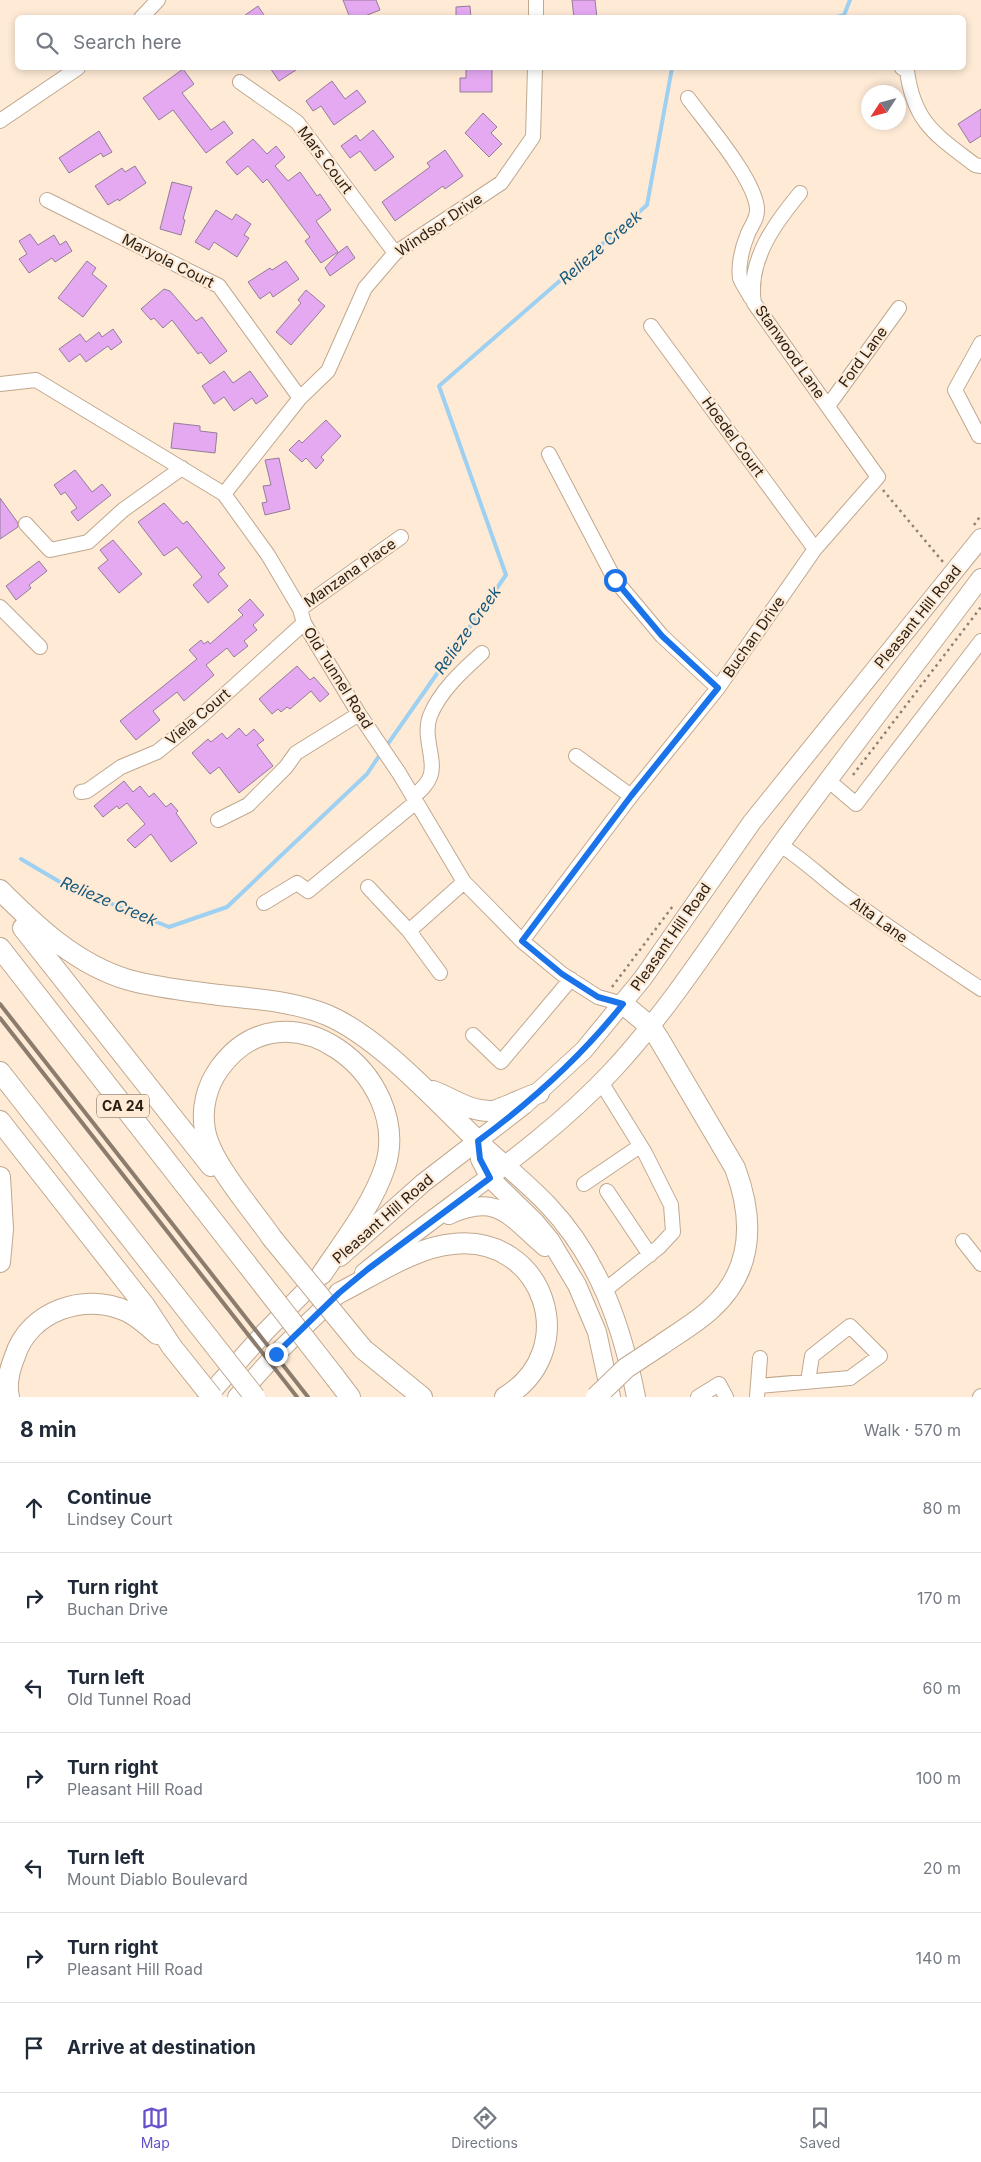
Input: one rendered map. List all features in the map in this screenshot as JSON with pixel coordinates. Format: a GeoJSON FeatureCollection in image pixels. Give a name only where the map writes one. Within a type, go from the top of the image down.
{"type":"FeatureCollection","features":[{"type":"Feature","properties":{"kind":"highway"},"geometry":{"type":"LineString","coordinates":[[0,890],[47,935],[70,952],[128,980],[158,986],[272,1001],[326,1015],[359,1034],[419,1085],[478,1141]]}},
{"type":"Feature","properties":{"kind":"highway"},"geometry":{"type":"LineString","coordinates":[[0,898],[215,1172],[403,1397]]}},
{"type":"Feature","properties":{"kind":"highway","name":"CA 24"},"geometry":{"type":"LineString","coordinates":[[0,948],[350,1397]]}},
{"type":"Feature","properties":{"kind":"highway"},"geometry":{"type":"LineString","coordinates":[[596,1397],[626,1368],[711,1309],[733,1282],[744,1257],[747,1238],[748,1213],[743,1190],[735,1168],[651,1027],[623,1004]]}},
{"type":"Feature","properties":{"kind":"highway"},"geometry":{"type":"LineString","coordinates":[[272,1238],[211,1149],[205,1130],[203,1112],[206,1094],[213,1078],[237,1049],[252,1039],[270,1033],[288,1031],[323,1040],[341,1051],[358,1067],[372,1085],[383,1105],[388,1126],[389,1146],[385,1167],[377,1186],[366,1207],[322,1274]]}},
{"type":"Feature","properties":{"kind":"highway"},"geometry":{"type":"LineString","coordinates":[[0,1072],[255,1397]]}},
{"type":"Feature","properties":{"kind":"highway"},"geometry":{"type":"LineString","coordinates":[[419,1085],[472,1108],[493,1111],[539,1093]]}},
{"type":"Feature","properties":{"kind":"highway"},"geometry":{"type":"LineString","coordinates":[[0,1121],[145,1306],[172,1347],[212,1397]]}},
{"type":"Feature","properties":{"kind":"highway"},"geometry":{"type":"LineString","coordinates":[[0,1177],[3,1229],[0,1262]]}},
{"type":"Feature","properties":{"kind":"highway"},"geometry":{"type":"LineString","coordinates":[[339,1293],[416,1254],[436,1246],[455,1243],[475,1244],[494,1248],[515,1259],[532,1276],[543,1297],[548,1319],[546,1339],[540,1358],[530,1376],[516,1390],[505,1397]]}},
{"type":"Feature","properties":{"kind":"highway"},"geometry":{"type":"LineString","coordinates":[[9,1397],[10,1369],[16,1349],[43,1318],[61,1308],[102,1304],[126,1311],[144,1322],[172,1347]]}},
{"type":"Feature","properties":{"kind":"highway"},"geometry":{"type":"LineString","coordinates":[[363,1348],[412,1391],[422,1397]]}},
{"type":"Feature","properties":{"kind":"main road","name":"Pleasant Hill Road"},"geometry":{"type":"LineString","coordinates":[[207,1397],[265,1332],[322,1274],[394,1208],[539,1093],[584,1050],[623,1004],[752,822],[981,538]]}},
{"type":"Feature","properties":{"kind":"main road","name":"Pleasant Hill Road"},"geometry":{"type":"LineString","coordinates":[[237,1397],[276,1354],[339,1293],[549,1132],[601,1082],[651,1027],[780,845],[981,578]]}},
{"type":"Feature","properties":{"kind":"main road"},"geometry":{"type":"LineString","coordinates":[[478,1141],[549,1206],[566,1227],[597,1273],[619,1325],[636,1397]]}},
{"type":"Feature","properties":{"kind":"main road"},"geometry":{"type":"LineString","coordinates":[[478,1141],[480,1159],[490,1178],[536,1222],[564,1262],[597,1332],[611,1397]]}},
{"type":"Feature","properties":{"kind":"main road"},"geometry":{"type":"LineString","coordinates":[[420,1230],[465,1208],[488,1206],[509,1215],[564,1262]]}},
{"type":"Feature","properties":{"kind":"street"},"geometry":{"type":"LineString","coordinates":[[144,15],[158,0]]}},
{"type":"Feature","properties":{"kind":"street"},"geometry":{"type":"LineString","coordinates":[[536,0],[536,15]]}},
{"type":"Feature","properties":{"kind":"street"},"geometry":{"type":"LineString","coordinates":[[0,121],[75,70]]}},
{"type":"Feature","properties":{"kind":"street","name":"Windsor Drive"},"geometry":{"type":"LineString","coordinates":[[224,494],[300,398],[328,371],[365,288],[395,254],[501,183],[533,137],[535,70]]}},
{"type":"Feature","properties":{"kind":"street"},"geometry":{"type":"LineString","coordinates":[[904,70],[910,93],[933,133],[975,165],[981,166]]}},
{"type":"Feature","properties":{"kind":"street","name":"Mars Court"},"geometry":{"type":"LineString","coordinates":[[240,82],[297,122],[395,254]]}},
{"type":"Feature","properties":{"kind":"street"},"geometry":{"type":"LineString","coordinates":[[688,98],[742,174],[753,194],[758,210],[744,245],[740,261],[740,279],[754,303]]}},
{"type":"Feature","properties":{"kind":"street","name":"Stanwood Lane"},"geometry":{"type":"LineString","coordinates":[[800,192],[774,224],[759,259],[752,287],[754,303],[828,406],[877,479]]}},
{"type":"Feature","properties":{"kind":"street","name":"Maryola Court"},"geometry":{"type":"LineString","coordinates":[[47,200],[219,286],[300,398]]}},
{"type":"Feature","properties":{"kind":"street","name":"Ford Lane"},"geometry":{"type":"LineString","coordinates":[[828,406],[899,308]]}},
{"type":"Feature","properties":{"kind":"street","name":"Hoedel Court"},"geometry":{"type":"LineString","coordinates":[[651,326],[815,549]]}},
{"type":"Feature","properties":{"kind":"street"},"geometry":{"type":"LineString","coordinates":[[979,436],[955,390],[981,343]]}},
{"type":"Feature","properties":{"kind":"street","name":"Old Tunnel Road"},"geometry":{"type":"LineString","coordinates":[[0,384],[36,380],[224,494],[268,555],[300,609],[304,623],[464,882],[522,941],[571,979],[598,997],[623,1004]]}},
{"type":"Feature","properties":{"kind":"street"},"geometry":{"type":"LineString","coordinates":[[549,454],[615,580],[662,636],[718,688]]}},
{"type":"Feature","properties":{"kind":"street"},"geometry":{"type":"LineString","coordinates":[[26,524],[50,550],[88,542],[123,510],[182,468]]}},
{"type":"Feature","properties":{"kind":"street","name":"Buchan Drive"},"geometry":{"type":"LineString","coordinates":[[522,941],[631,796],[718,688],[815,549],[877,479]]}},
{"type":"Feature","properties":{"kind":"street","name":"Manzana Place"},"geometry":{"type":"LineString","coordinates":[[300,609],[401,536]]}},
{"type":"Feature","properties":{"kind":"street"},"geometry":{"type":"LineString","coordinates":[[0,607],[40,647]]}},
{"type":"Feature","properties":{"kind":"street","name":"Viela Court"},"geometry":{"type":"LineString","coordinates":[[81,792],[87,791],[121,767],[156,752],[198,719],[304,623]]}},
{"type":"Feature","properties":{"kind":"street"},"geometry":{"type":"LineString","coordinates":[[828,781],[856,804],[981,641]]}},
{"type":"Feature","properties":{"kind":"street"},"geometry":{"type":"LineString","coordinates":[[264,903],[297,883],[308,891],[415,800],[425,786],[432,770],[427,744],[430,716],[453,682],[482,654]]}},
{"type":"Feature","properties":{"kind":"street"},"geometry":{"type":"LineString","coordinates":[[218,820],[248,805],[286,767],[296,753],[359,714]]}},
{"type":"Feature","properties":{"kind":"street"},"geometry":{"type":"LineString","coordinates":[[576,756],[631,796]]}},
{"type":"Feature","properties":{"kind":"street","name":"Alta Lane"},"geometry":{"type":"LineString","coordinates":[[780,845],[798,856],[818,876],[905,939],[981,990]]}},
{"type":"Feature","properties":{"kind":"street"},"geometry":{"type":"LineString","coordinates":[[409,931],[464,882]]}},
{"type":"Feature","properties":{"kind":"street"},"geometry":{"type":"LineString","coordinates":[[368,887],[409,931],[440,973]]}},
{"type":"Feature","properties":{"kind":"street"},"geometry":{"type":"LineString","coordinates":[[473,1036],[501,1062],[571,979]]}},
{"type":"Feature","properties":{"kind":"street"},"geometry":{"type":"LineString","coordinates":[[601,1082],[640,1146],[671,1205],[673,1232],[650,1254],[605,1290]]}},
{"type":"Feature","properties":{"kind":"street"},"geometry":{"type":"LineString","coordinates":[[584,1184],[640,1146]]}},
{"type":"Feature","properties":{"kind":"street"},"geometry":{"type":"LineString","coordinates":[[607,1191],[650,1254]]}},
{"type":"Feature","properties":{"kind":"street"},"geometry":{"type":"LineString","coordinates":[[963,1241],[981,1264]]}},
{"type":"Feature","properties":{"kind":"street"},"geometry":{"type":"LineString","coordinates":[[760,1358],[757,1391],[808,1381],[850,1378],[880,1356],[850,1326],[812,1356],[808,1381]]}},
{"type":"Feature","properties":{"kind":"street"},"geometry":{"type":"LineString","coordinates":[[698,1397],[719,1384],[726,1397]]}},
{"type":"Feature","properties":{"kind":"path"},"geometry":{"type":"LineString","coordinates":[[877,479],[945,564]]}},
{"type":"Feature","properties":{"kind":"path"},"geometry":{"type":"LineString","coordinates":[[978,520],[981,523]]}},
{"type":"Feature","properties":{"kind":"building"},"geometry":{"type":"Polygon","coordinates":[[[343,0],[376,0],[380,10],[368,15],[349,15],[343,0]]]}},
{"type":"Feature","properties":{"kind":"building"},"geometry":{"type":"Polygon","coordinates":[[[572,0],[595,0],[597,15],[574,15],[572,0]]]}},
{"type":"Feature","properties":{"kind":"building"},"geometry":{"type":"Polygon","coordinates":[[[258,6],[264,15],[245,15],[258,6]]]}},
{"type":"Feature","properties":{"kind":"building"},"geometry":{"type":"Polygon","coordinates":[[[470,6],[471,15],[456,15],[456,7],[470,6]]]}},
{"type":"Feature","properties":{"kind":"building"},"geometry":{"type":"Polygon","coordinates":[[[184,70],[194,84],[182,93],[211,130],[224,121],[233,133],[206,153],[173,110],[159,120],[143,98],[184,70]]]}},
{"type":"Feature","properties":{"kind":"building"},"geometry":{"type":"Polygon","coordinates":[[[271,70],[296,70],[279,81],[271,70]]]}},
{"type":"Feature","properties":{"kind":"building"},"geometry":{"type":"Polygon","coordinates":[[[466,70],[492,70],[492,92],[460,92],[460,78],[466,78],[466,70]]]}},
{"type":"Feature","properties":{"kind":"building"},"geometry":{"type":"Polygon","coordinates":[[[332,81],[345,99],[357,90],[366,102],[334,125],[321,106],[313,111],[306,101],[332,81]]]}},
{"type":"Feature","properties":{"kind":"building"},"geometry":{"type":"Polygon","coordinates":[[[981,109],[981,136],[970,143],[958,124],[981,109]]]}},
{"type":"Feature","properties":{"kind":"building"},"geometry":{"type":"Polygon","coordinates":[[[483,113],[497,127],[491,133],[502,144],[489,157],[465,133],[483,113]]]}},
{"type":"Feature","properties":{"kind":"building"},"geometry":{"type":"Polygon","coordinates":[[[373,130],[394,157],[375,171],[360,151],[350,158],[341,146],[356,135],[360,141],[373,130]]]}},
{"type":"Feature","properties":{"kind":"building"},"geometry":{"type":"Polygon","coordinates":[[[99,131],[112,152],[103,157],[101,153],[69,173],[59,158],[99,131]]]}},
{"type":"Feature","properties":{"kind":"building"},"geometry":{"type":"Polygon","coordinates":[[[253,139],[267,154],[276,146],[285,157],[275,166],[288,181],[300,172],[317,196],[320,194],[331,210],[316,221],[338,252],[321,263],[305,241],[310,237],[267,179],[263,183],[248,166],[237,175],[226,162],[253,139]]]}},
{"type":"Feature","properties":{"kind":"building"},"geometry":{"type":"Polygon","coordinates":[[[445,150],[463,176],[445,189],[443,186],[395,221],[382,202],[430,167],[427,163],[445,150]]]}},
{"type":"Feature","properties":{"kind":"building"},"geometry":{"type":"Polygon","coordinates":[[[135,166],[146,183],[119,201],[118,199],[108,205],[95,186],[122,168],[125,172],[135,166]]]}},
{"type":"Feature","properties":{"kind":"building"},"geometry":{"type":"Polygon","coordinates":[[[172,182],[192,187],[183,219],[185,220],[181,235],[160,229],[172,182]]]}},
{"type":"Feature","properties":{"kind":"building"},"geometry":{"type":"Polygon","coordinates":[[[216,210],[232,220],[236,214],[251,224],[244,235],[249,238],[237,257],[214,242],[209,250],[195,242],[216,210]]]}},
{"type":"Feature","properties":{"kind":"building"},"geometry":{"type":"Polygon","coordinates":[[[30,234],[38,245],[54,235],[60,245],[66,241],[72,251],[55,262],[52,258],[29,273],[19,259],[27,254],[19,241],[30,234]]]}},
{"type":"Feature","properties":{"kind":"building"},"geometry":{"type":"Polygon","coordinates":[[[347,246],[355,258],[330,276],[325,268],[347,246]]]}},
{"type":"Feature","properties":{"kind":"building"},"geometry":{"type":"Polygon","coordinates":[[[87,261],[96,268],[92,274],[107,286],[83,317],[58,298],[87,261]]]}},
{"type":"Feature","properties":{"kind":"building"},"geometry":{"type":"Polygon","coordinates":[[[286,261],[299,279],[273,297],[270,292],[260,299],[248,282],[270,268],[272,270],[286,261]]]}},
{"type":"Feature","properties":{"kind":"building"},"geometry":{"type":"Polygon","coordinates":[[[164,289],[170,291],[196,321],[202,317],[227,351],[210,364],[201,352],[198,354],[172,320],[163,328],[154,318],[151,320],[141,309],[164,289]]]}},
{"type":"Feature","properties":{"kind":"building"},"geometry":{"type":"Polygon","coordinates":[[[306,290],[325,306],[291,345],[276,332],[301,303],[298,300],[306,290]]]}},
{"type":"Feature","properties":{"kind":"building"},"geometry":{"type":"Polygon","coordinates":[[[113,329],[122,342],[111,350],[108,346],[86,362],[80,354],[69,362],[59,349],[80,334],[86,342],[99,332],[102,337],[113,329]]]}},
{"type":"Feature","properties":{"kind":"building"},"geometry":{"type":"Polygon","coordinates":[[[224,371],[233,383],[250,371],[268,396],[256,404],[252,398],[234,411],[224,397],[214,404],[202,386],[224,371]]]}},
{"type":"Feature","properties":{"kind":"building"},"geometry":{"type":"Polygon","coordinates":[[[326,420],[341,436],[321,457],[324,460],[316,469],[306,458],[302,462],[289,450],[299,440],[302,443],[326,420]]]}},
{"type":"Feature","properties":{"kind":"building"},"geometry":{"type":"Polygon","coordinates":[[[174,423],[200,426],[200,431],[217,433],[215,453],[171,448],[174,423]]]}},
{"type":"Feature","properties":{"kind":"building"},"geometry":{"type":"Polygon","coordinates":[[[279,458],[290,509],[265,515],[262,503],[267,502],[263,486],[271,485],[265,460],[279,458]]]}},
{"type":"Feature","properties":{"kind":"building"},"geometry":{"type":"Polygon","coordinates":[[[75,470],[92,492],[102,484],[111,495],[78,521],[71,512],[77,508],[65,492],[61,495],[54,485],[75,470]]]}},
{"type":"Feature","properties":{"kind":"building"},"geometry":{"type":"Polygon","coordinates":[[[0,498],[18,523],[18,527],[0,539],[0,498]]]}},
{"type":"Feature","properties":{"kind":"building"},"geometry":{"type":"Polygon","coordinates":[[[164,503],[183,524],[187,521],[225,568],[218,574],[228,586],[208,603],[193,585],[202,577],[177,547],[164,556],[138,522],[164,503]]]}},
{"type":"Feature","properties":{"kind":"building"},"geometry":{"type":"Polygon","coordinates":[[[113,540],[142,574],[119,593],[98,568],[108,560],[100,550],[113,540]]]}},
{"type":"Feature","properties":{"kind":"building"},"geometry":{"type":"Polygon","coordinates":[[[39,561],[47,571],[29,585],[31,588],[16,600],[6,586],[39,561]]]}},
{"type":"Feature","properties":{"kind":"building"},"geometry":{"type":"Polygon","coordinates":[[[250,599],[264,615],[253,625],[257,630],[244,641],[248,646],[234,657],[227,648],[206,665],[214,675],[184,701],[177,692],[153,711],[160,720],[136,740],[120,721],[197,659],[189,650],[201,640],[204,644],[208,641],[210,644],[243,615],[238,610],[250,599]]]}},
{"type":"Feature","properties":{"kind":"building"},"geometry":{"type":"Polygon","coordinates":[[[297,666],[310,680],[314,677],[329,694],[320,702],[311,691],[290,709],[287,707],[281,712],[278,709],[272,714],[259,699],[297,666]]]}},
{"type":"Feature","properties":{"kind":"building"},"geometry":{"type":"Polygon","coordinates":[[[239,728],[246,736],[254,729],[264,740],[257,745],[273,766],[239,793],[219,767],[210,774],[192,753],[208,739],[211,742],[222,733],[227,739],[239,728]]]}},
{"type":"Feature","properties":{"kind":"building"},"geometry":{"type":"Polygon","coordinates":[[[124,781],[133,792],[140,786],[149,797],[154,793],[166,807],[171,803],[178,811],[176,813],[197,843],[171,862],[151,834],[135,848],[127,840],[145,824],[127,803],[119,809],[117,806],[103,817],[94,806],[124,781]]]}},
{"type":"Feature","properties":{"kind":"waterway","name":"Relieze Creek"},"geometry":{"type":"LineString","coordinates":[[844,15],[850,0]]}},
{"type":"Feature","properties":{"kind":"waterway","name":"Relieze Creek"},"geometry":{"type":"LineString","coordinates":[[385,748],[506,575],[439,386],[647,205],[672,70]]}},
{"type":"Feature","properties":{"kind":"waterway","name":"Relieze Creek"},"geometry":{"type":"LineString","coordinates":[[21,859],[65,885],[169,927],[227,907],[367,774],[381,753]]}},
{"type":"Feature","properties":{"kind":"railway"},"geometry":{"type":"LineString","coordinates":[[0,1004],[308,1397]]}},
{"type":"Feature","properties":{"kind":"railway"},"geometry":{"type":"LineString","coordinates":[[0,1018],[297,1397]]}},
{"type":"Feature","properties":{"kind":"route"},"geometry":{"type":"LineString","coordinates":[[276,1354],[339,1293],[368,1269],[490,1178],[480,1159],[478,1141],[524,1105],[566,1068],[604,1028],[623,1004],[598,997],[562,974],[522,941],[631,796],[718,688],[662,636],[615,580]]}}]}
